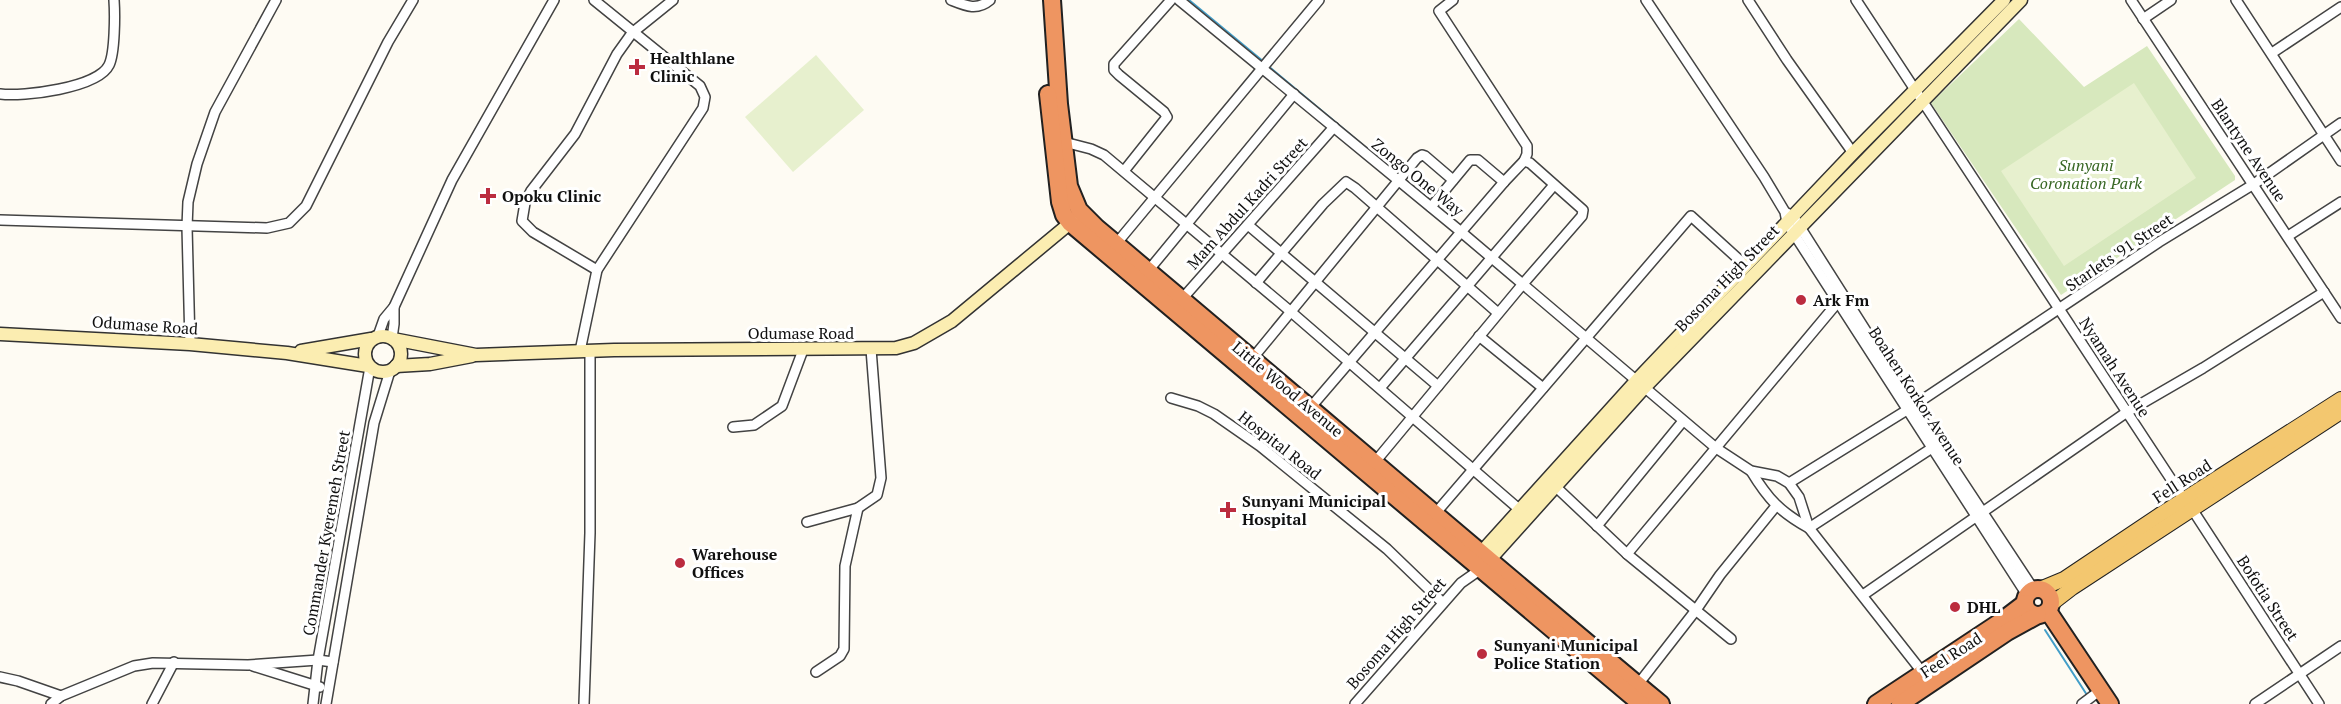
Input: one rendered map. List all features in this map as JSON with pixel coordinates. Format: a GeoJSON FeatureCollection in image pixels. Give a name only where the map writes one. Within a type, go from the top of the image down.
{"type":"FeatureCollection","features":[{"type":"Feature","properties":{"kind":"highway","name":"Little Wood Avenue"},"geometry":{"type":"LineString","coordinates":[[1041,0],[1050,121],[1060,202],[1064,215],[1076,218],[1116,244],[1310,408],[1333,437]]}},
{"type":"Feature","properties":{"kind":"highway","name":"Little Wood Avenue"},"geometry":{"type":"LineString","coordinates":[[1052,0],[1059,104],[1069,186],[1076,218],[1636,694],[1661,704]]}},
{"type":"Feature","properties":{"kind":"highway","name":"Little Wood Avenue"},"geometry":{"type":"LineString","coordinates":[[1355,455],[1375,462],[1481,560]]}},
{"type":"Feature","properties":{"kind":"highway"},"geometry":{"type":"LineString","coordinates":[[2032,594],[2050,597],[2044,611],[2027,610],[2032,594]]}},
{"type":"Feature","properties":{"kind":"highway","name":"Feel Road"},"geometry":{"type":"LineString","coordinates":[[1876,704],[2000,622],[2032,594]]}},
{"type":"Feature","properties":{"kind":"highway"},"geometry":{"type":"LineString","coordinates":[[2044,611],[2092,701]]}},
{"type":"Feature","properties":{"kind":"highway"},"geometry":{"type":"LineString","coordinates":[[2044,611],[2110,704]]}},
{"type":"Feature","properties":{"kind":"highway","name":"Feel Road"},"geometry":{"type":"LineString","coordinates":[[1900,704],[2007,632],[2044,611]]}},
{"type":"Feature","properties":{"kind":"main road","name":"Fell Road"},"geometry":{"type":"LineString","coordinates":[[2044,611],[2188,504],[2341,399]]}},
{"type":"Feature","properties":{"kind":"main road","name":"Fell Road"},"geometry":{"type":"LineString","coordinates":[[2032,594],[2064,579],[2341,412]]}},
{"type":"Feature","properties":{"kind":"street"},"geometry":{"type":"LineString","coordinates":[[0,94],[48,91],[98,77],[109,65],[114,33],[114,0]]}},
{"type":"Feature","properties":{"kind":"street"},"geometry":{"type":"LineString","coordinates":[[190,344],[187,227],[188,202],[197,164],[215,112],[276,0]]}},
{"type":"Feature","properties":{"kind":"street"},"geometry":{"type":"LineString","coordinates":[[0,220],[267,228],[289,223],[306,206],[388,42],[413,0]]}},
{"type":"Feature","properties":{"kind":"street"},"geometry":{"type":"LineString","coordinates":[[393,307],[392,338],[400,348],[401,355],[393,368],[380,372],[369,366],[364,352],[393,307],[452,180],[554,0]]}},
{"type":"Feature","properties":{"kind":"street"},"geometry":{"type":"LineString","coordinates":[[584,704],[590,533],[585,351],[597,270],[703,108],[705,97],[700,86],[594,0]]}},
{"type":"Feature","properties":{"kind":"street"},"geometry":{"type":"LineString","coordinates":[[597,270],[533,232],[522,221],[521,214],[531,191],[575,134],[603,77],[632,33],[673,0]]}},
{"type":"Feature","properties":{"kind":"street"},"geometry":{"type":"LineString","coordinates":[[951,0],[978,7],[990,0]]}},
{"type":"Feature","properties":{"kind":"street"},"geometry":{"type":"LineString","coordinates":[[1124,171],[1167,117],[1119,75],[1114,70],[1114,64],[1171,0]]}},
{"type":"Feature","properties":{"kind":"street","name":"Zongo One Way"},"geometry":{"type":"LineString","coordinates":[[1179,0],[1460,231],[1683,421],[1716,448],[1751,471]]}},
{"type":"Feature","properties":{"kind":"street"},"geometry":{"type":"LineString","coordinates":[[1116,244],[1319,0]]}},
{"type":"Feature","properties":{"kind":"street"},"geometry":{"type":"LineString","coordinates":[[1310,408],[1436,258],[1524,161],[1527,154],[1527,146],[1439,11],[1453,0]]}},
{"type":"Feature","properties":{"kind":"street","name":"Boahen Korkor Avenue"},"geometry":{"type":"LineString","coordinates":[[1646,0],[1792,222],[1910,408],[1932,447],[1980,514]]}},
{"type":"Feature","properties":{"kind":"street"},"geometry":{"type":"LineString","coordinates":[[1748,0],[1852,153]]}},
{"type":"Feature","properties":{"kind":"street","name":"Nyamah Avenue"},"geometry":{"type":"LineString","coordinates":[[1856,0],[2188,504]]}},
{"type":"Feature","properties":{"kind":"street","name":"Bosoma High Street"},"geometry":{"type":"LineString","coordinates":[[1355,704],[1481,560],[1520,510],[1792,222],[1852,153],[2004,0]]}},
{"type":"Feature","properties":{"kind":"street","name":"Bosoma High Street"},"geometry":{"type":"LineString","coordinates":[[1481,560],[1556,487],[1640,385],[1746,266],[1922,101],[2021,0]]}},
{"type":"Feature","properties":{"kind":"street","name":"Blantyne Avenue"},"geometry":{"type":"LineString","coordinates":[[2131,0],[2341,318]]}},
{"type":"Feature","properties":{"kind":"street"},"geometry":{"type":"LineString","coordinates":[[2143,19],[2171,0]]}},
{"type":"Feature","properties":{"kind":"street"},"geometry":{"type":"LineString","coordinates":[[2236,0],[2341,161]]}},
{"type":"Feature","properties":{"kind":"street"},"geometry":{"type":"LineString","coordinates":[[2272,53],[2341,8]]}},
{"type":"Feature","properties":{"kind":"street"},"geometry":{"type":"LineString","coordinates":[[1148,271],[1294,94]]}},
{"type":"Feature","properties":{"kind":"street","name":"Starlets '91 Street"},"geometry":{"type":"LineString","coordinates":[[1789,483],[1910,408],[2159,242],[2254,184],[2341,123]]}},
{"type":"Feature","properties":{"kind":"street","name":"Mam Abdul Kadri Street"},"geometry":{"type":"LineString","coordinates":[[1182,299],[1334,127]]}},
{"type":"Feature","properties":{"kind":"street"},"geometry":{"type":"LineString","coordinates":[[1064,142],[1104,155],[1124,171],[1350,362],[1520,510]]}},
{"type":"Feature","properties":{"kind":"street"},"geometry":{"type":"LineString","coordinates":[[1252,358],[1422,155],[1453,180]]}},
{"type":"Feature","properties":{"kind":"street"},"geometry":{"type":"LineString","coordinates":[[1431,207],[1470,160],[1474,159],[1504,182]]}},
{"type":"Feature","properties":{"kind":"street"},"geometry":{"type":"LineString","coordinates":[[1375,462],[1498,313],[1582,216],[1583,210],[1530,163],[1524,161]]}},
{"type":"Feature","properties":{"kind":"street"},"geometry":{"type":"LineString","coordinates":[[1257,283],[1323,204],[1346,182],[1498,313]]}},
{"type":"Feature","properties":{"kind":"street"},"geometry":{"type":"LineString","coordinates":[[1380,388],[1554,185]]}},
{"type":"Feature","properties":{"kind":"street"},"geometry":{"type":"LineString","coordinates":[[2288,236],[2341,202]]}},
{"type":"Feature","properties":{"kind":"street"},"geometry":{"type":"LineString","coordinates":[[1434,515],[1691,216],[1746,266]]}},
{"type":"Feature","properties":{"kind":"street","name":"Odumase Road"},"geometry":{"type":"LineString","coordinates":[[393,368],[440,363],[476,355],[585,351],[896,348],[914,343],[933,333],[977,302],[1076,218]]}},
{"type":"Feature","properties":{"kind":"street","name":"Boahen Korkor Avenue"},"geometry":{"type":"LineString","coordinates":[[1792,222],[1838,302],[2032,594]]}},
{"type":"Feature","properties":{"kind":"street"},"geometry":{"type":"LineString","coordinates":[[1248,225],[1438,386]]}},
{"type":"Feature","properties":{"kind":"street"},"geometry":{"type":"LineString","coordinates":[[1863,595],[2127,412],[2204,368],[2324,292]]}},
{"type":"Feature","properties":{"kind":"street"},"geometry":{"type":"LineString","coordinates":[[1627,554],[1838,302]]}},
{"type":"Feature","properties":{"kind":"street","name":"Odumase Road"},"geometry":{"type":"LineString","coordinates":[[0,334],[190,344],[287,353],[369,366]]}},
{"type":"Feature","properties":{"kind":"street"},"geometry":{"type":"LineString","coordinates":[[1479,336],[1543,388]]}},
{"type":"Feature","properties":{"kind":"street"},"geometry":{"type":"LineString","coordinates":[[374,338],[392,338]]}},
{"type":"Feature","properties":{"kind":"street","name":"Odumase Road"},"geometry":{"type":"LineString","coordinates":[[287,353],[374,338]]}},
{"type":"Feature","properties":{"kind":"street","name":"Odumase Road"},"geometry":{"type":"LineString","coordinates":[[392,338],[476,355]]}},
{"type":"Feature","properties":{"kind":"street"},"geometry":{"type":"LineString","coordinates":[[733,427],[754,425],[782,406],[803,350]]}},
{"type":"Feature","properties":{"kind":"street"},"geometry":{"type":"LineString","coordinates":[[807,522],[858,508],[876,495],[881,478],[871,350]]}},
{"type":"Feature","properties":{"kind":"street","name":"Commander Kyeremeh Street"},"geometry":{"type":"LineString","coordinates":[[313,704],[318,660],[369,366]]}},
{"type":"Feature","properties":{"kind":"street","name":"Commander Kyeremeh Street"},"geometry":{"type":"LineString","coordinates":[[326,704],[374,423],[393,368]]}},
{"type":"Feature","properties":{"kind":"street","name":"Hospital Road"},"geometry":{"type":"LineString","coordinates":[[1171,399],[1198,406],[1214,414],[1260,446],[1387,549],[1443,603]]}},
{"type":"Feature","properties":{"kind":"street"},"geometry":{"type":"LineString","coordinates":[[1597,526],[1683,421]]}},
{"type":"Feature","properties":{"kind":"street"},"geometry":{"type":"LineString","coordinates":[[1809,528],[1932,447]]}},
{"type":"Feature","properties":{"kind":"street"},"geometry":{"type":"LineString","coordinates":[[1751,471],[1777,476],[1789,483],[1799,497],[1809,528]]}},
{"type":"Feature","properties":{"kind":"street"},"geometry":{"type":"LineString","coordinates":[[1751,471],[1776,506],[1809,528],[1923,673]]}},
{"type":"Feature","properties":{"kind":"street"},"geometry":{"type":"LineString","coordinates":[[1556,487],[1627,554],[1731,639]]}},
{"type":"Feature","properties":{"kind":"street","name":"Bofotia Street"},"geometry":{"type":"LineString","coordinates":[[2188,504],[2319,704]]}},
{"type":"Feature","properties":{"kind":"street"},"geometry":{"type":"LineString","coordinates":[[1636,694],[1720,575],[1776,506]]}},
{"type":"Feature","properties":{"kind":"street"},"geometry":{"type":"LineString","coordinates":[[816,672],[840,656],[844,649],[845,566],[858,508]]}},
{"type":"Feature","properties":{"kind":"street"},"geometry":{"type":"LineString","coordinates":[[2255,704],[2341,646]]}},
{"type":"Feature","properties":{"kind":"street"},"geometry":{"type":"LineString","coordinates":[[51,704],[61,696],[134,666],[174,662],[248,665],[318,660],[333,662]]}},
{"type":"Feature","properties":{"kind":"street"},"geometry":{"type":"LineString","coordinates":[[152,704],[174,662]]}},
{"type":"Feature","properties":{"kind":"street"},"geometry":{"type":"LineString","coordinates":[[248,665],[328,688]]}},
{"type":"Feature","properties":{"kind":"street"},"geometry":{"type":"LineString","coordinates":[[0,678],[18,681],[61,696]]}},
{"type":"Feature","properties":{"kind":"green space","name":"Sunyani Coronation Park"},"geometry":{"type":"Polygon","coordinates":[[[2019,19],[2084,87],[2147,46],[2235,176],[2235,180],[2061,295],[1931,103],[2019,19]]]}},
{"type":"Feature","properties":{"kind":"green space"},"geometry":{"type":"Polygon","coordinates":[[[816,55],[864,110],[793,172],[745,117],[816,55]]]}},
{"type":"Feature","properties":{"kind":"green space"},"geometry":{"type":"Polygon","coordinates":[[[2134,83],[2196,178],[2064,266],[2001,171],[2134,83]]]}},
{"type":"Feature","properties":{"kind":"waterway"},"geometry":{"type":"LineString","coordinates":[[1189,0],[1264,62]]}},
{"type":"Feature","properties":{"kind":"waterway"},"geometry":{"type":"LineString","coordinates":[[1268,66],[1400,176]]}},
{"type":"Feature","properties":{"kind":"waterway"},"geometry":{"type":"LineString","coordinates":[[2045,630],[2087,695]]}},
{"type":"Feature","properties":{"kind":"place","name":"Healthlane Clinic"},"geometry":{"type":"Point","coordinates":[637,67]}},
{"type":"Feature","properties":{"kind":"place","name":"Opoku Clinic"},"geometry":{"type":"Point","coordinates":[488,196]}},
{"type":"Feature","properties":{"kind":"place","name":"Ark Fm"},"geometry":{"type":"Point","coordinates":[1801,300]}},
{"type":"Feature","properties":{"kind":"place","name":"Sunyani Municipal Hospital"},"geometry":{"type":"Point","coordinates":[1228,510]}},
{"type":"Feature","properties":{"kind":"place","name":"Warehouse Offices"},"geometry":{"type":"Point","coordinates":[680,563]}},
{"type":"Feature","properties":{"kind":"place","name":"DHL"},"geometry":{"type":"Point","coordinates":[1955,607]}},
{"type":"Feature","properties":{"kind":"place","name":"Sunyani Municipal Police Station"},"geometry":{"type":"Point","coordinates":[1482,654]}}]}
